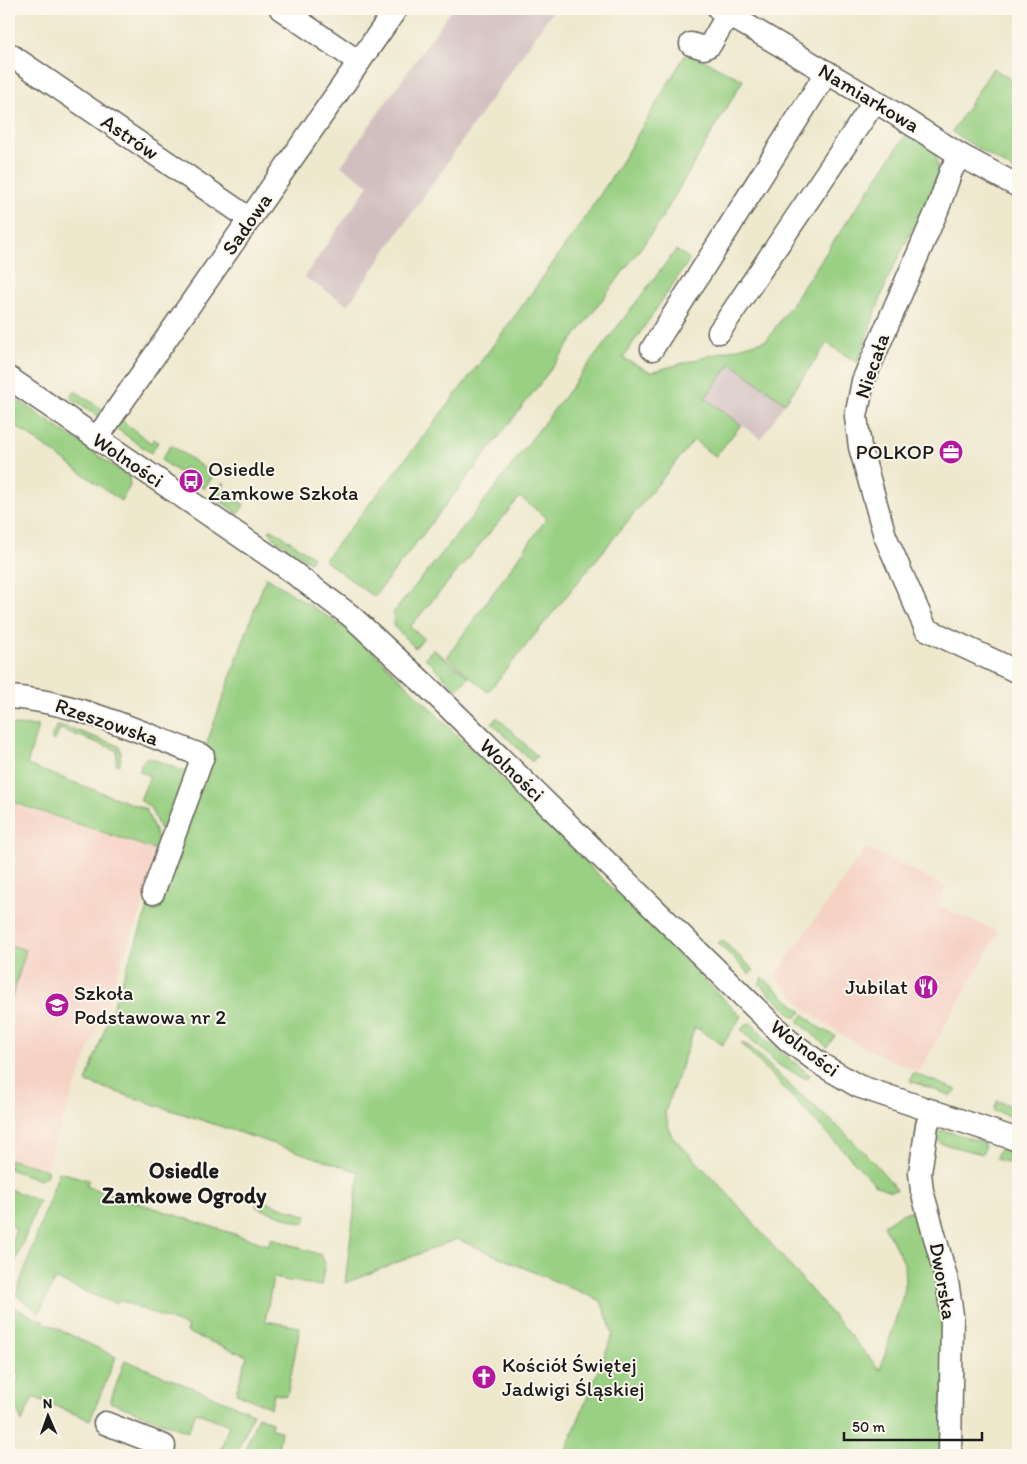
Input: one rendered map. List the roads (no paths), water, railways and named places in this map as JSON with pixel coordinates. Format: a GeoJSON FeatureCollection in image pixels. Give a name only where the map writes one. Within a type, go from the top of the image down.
{"type":"FeatureCollection","features":[{"type":"Feature","properties":{"kind":"street"},"geometry":{"type":"LineString","coordinates":[[281,9],[359,62]]}},
{"type":"Feature","properties":{"kind":"street","name":"Sadowa"},"geometry":{"type":"LineString","coordinates":[[97,438],[396,9]]}},
{"type":"Feature","properties":{"kind":"street"},"geometry":{"type":"LineString","coordinates":[[691,44],[704,48],[710,45],[724,11]]}},
{"type":"Feature","properties":{"kind":"street","name":"Namiarkowa"},"geometry":{"type":"LineString","coordinates":[[724,11],[960,154],[1018,186]]}},
{"type":"Feature","properties":{"kind":"street","name":"Astrów"},"geometry":{"type":"LineString","coordinates":[[9,54],[250,219]]}},
{"type":"Feature","properties":{"kind":"street"},"geometry":{"type":"LineString","coordinates":[[652,349],[827,72]]}},
{"type":"Feature","properties":{"kind":"street"},"geometry":{"type":"LineString","coordinates":[[719,332],[875,101]]}},
{"type":"Feature","properties":{"kind":"street","name":"Niecała"},"geometry":{"type":"LineString","coordinates":[[960,154],[951,171],[938,208],[862,381],[856,417],[860,447],[885,536],[926,629],[1018,672]]}},
{"type":"Feature","properties":{"kind":"street","name":"Wolności"},"geometry":{"type":"LineString","coordinates":[[9,378],[287,568],[352,616],[454,713],[788,1040],[822,1065],[858,1086],[1018,1140]]}},
{"type":"Feature","properties":{"kind":"street","name":"Rzeszowska"},"geometry":{"type":"LineString","coordinates":[[9,697],[32,699],[67,706],[203,756],[153,893]]}},
{"type":"Feature","properties":{"kind":"street","name":"Dworska"},"geometry":{"type":"LineString","coordinates":[[933,1111],[926,1132],[920,1173],[922,1191],[947,1281],[952,1314],[950,1455]]}},
{"type":"Feature","properties":{"kind":"street"},"geometry":{"type":"LineString","coordinates":[[105,1423],[164,1446],[161,1455]]}},
{"type":"Feature","properties":{"kind":"place","name":"POLKOP"},"geometry":{"type":"Point","coordinates":[951,452]}},
{"type":"Feature","properties":{"kind":"place","name":"Osiedle Zamkowe Szkoła"},"geometry":{"type":"Point","coordinates":[191,481]}},
{"type":"Feature","properties":{"kind":"place","name":"Jubilat"},"geometry":{"type":"Point","coordinates":[926,987]}},
{"type":"Feature","properties":{"kind":"place","name":"Szkoła Podstawowa nr 2"},"geometry":{"type":"Point","coordinates":[57,1005]}},
{"type":"Feature","properties":{"kind":"place","name":"Kościół Świętej Jadwigi Śląskiej"},"geometry":{"type":"Point","coordinates":[484,1377]}},
{"type":"Feature","properties":{"kind":"district","name":"Osiedle Zamkowe Ogrody"},"geometry":{"type":"Point","coordinates":[184,1182]}}]}
